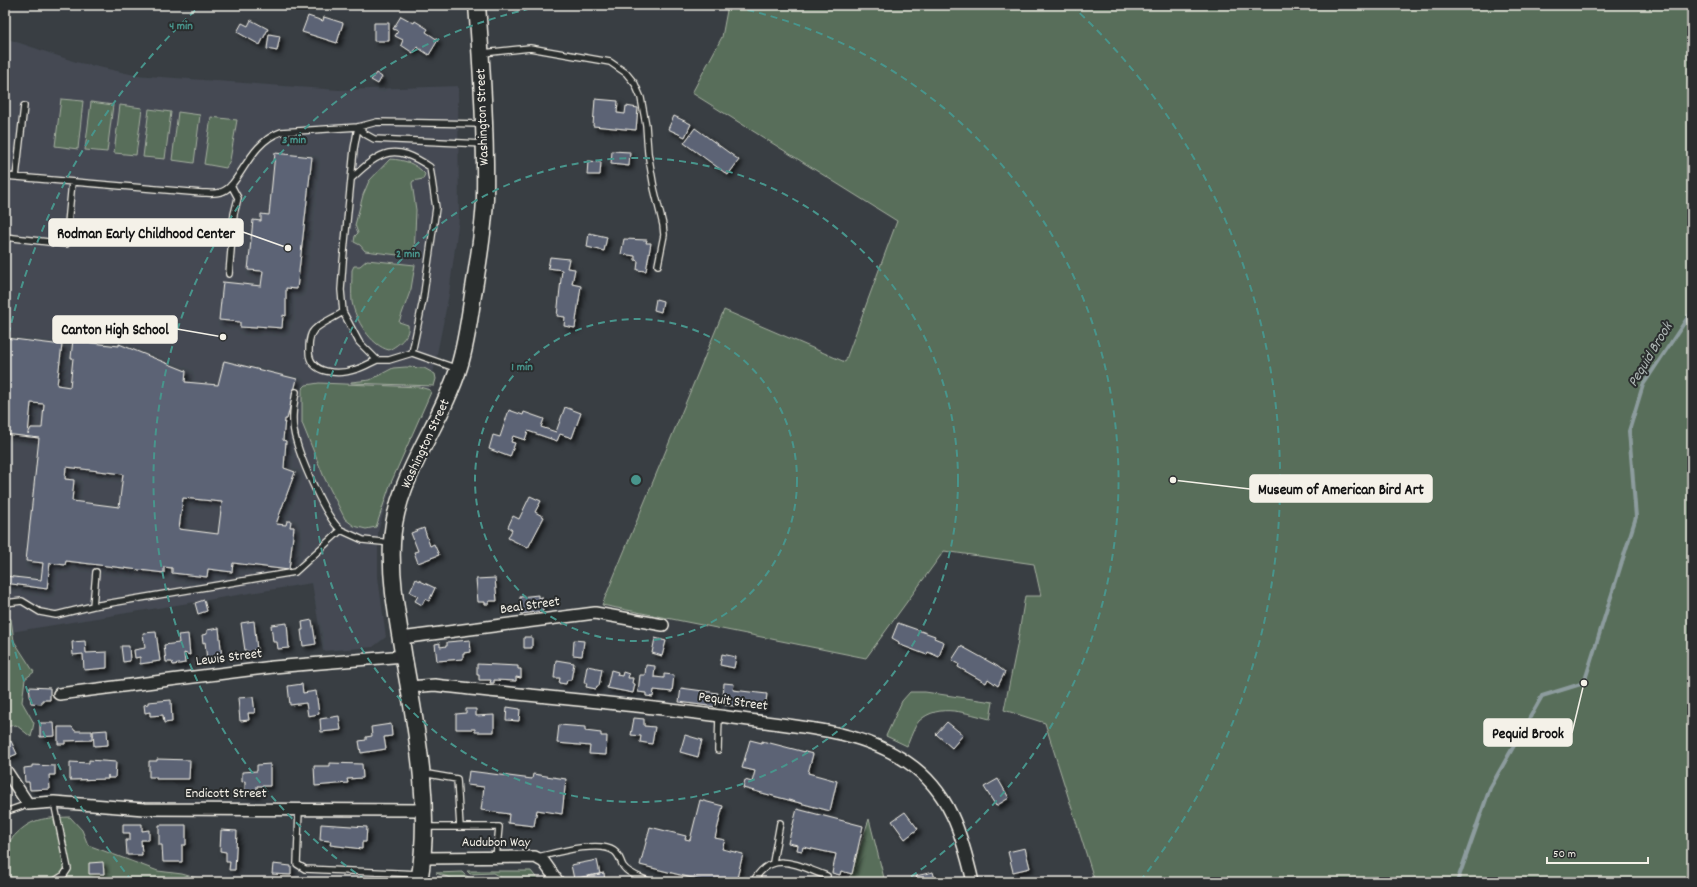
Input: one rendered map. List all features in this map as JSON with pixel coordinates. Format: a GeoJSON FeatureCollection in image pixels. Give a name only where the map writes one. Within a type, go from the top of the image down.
{"type":"FeatureCollection","features":[{"type":"Feature","properties":{"kind":"main road","name":"Washington Street"},"geometry":{"type":"LineString","coordinates":[[420,871],[424,810],[422,773],[394,594],[392,543],[398,507],[430,433],[448,398],[458,370],[469,322],[485,200],[484,124],[477,5]]}},
{"type":"Feature","properties":{"kind":"street","name":"Beal Street"},"geometry":{"type":"LineString","coordinates":[[400,638],[595,613],[662,625]]}},
{"type":"Feature","properties":{"kind":"street","name":"Lewis Street"},"geometry":{"type":"LineString","coordinates":[[59,694],[273,667],[404,656]]}},
{"type":"Feature","properties":{"kind":"street","name":"Pequit Street"},"geometry":{"type":"LineString","coordinates":[[409,687],[435,685],[719,716],[833,732],[870,742],[908,762],[934,787],[951,812],[962,838],[973,882]]}},
{"type":"Feature","properties":{"kind":"street"},"geometry":{"type":"LineString","coordinates":[[5,768],[28,804]]}},
{"type":"Feature","properties":{"kind":"street","name":"Endicott Street"},"geometry":{"type":"LineString","coordinates":[[28,804],[54,802],[144,809],[424,810]]}},
{"type":"Feature","properties":{"kind":"street","name":"Audubon Way"},"geometry":{"type":"LineString","coordinates":[[420,871],[496,858],[535,857],[544,862],[558,882]]}},
{"type":"Feature","properties":{"kind":"lane"},"geometry":{"type":"LineString","coordinates":[[480,54],[530,48],[610,62],[626,73],[635,84],[641,98],[654,188],[663,226],[664,235],[658,265]]}},
{"type":"Feature","properties":{"kind":"lane"},"geometry":{"type":"LineString","coordinates":[[16,177],[24,106]]}},
{"type":"Feature","properties":{"kind":"lane"},"geometry":{"type":"LineString","coordinates":[[5,176],[202,193],[220,193],[232,185],[260,143],[272,135],[288,130],[358,127],[377,122],[484,124]]}},
{"type":"Feature","properties":{"kind":"lane"},"geometry":{"type":"LineString","coordinates":[[358,127],[365,134],[374,139],[484,144]]}},
{"type":"Feature","properties":{"kind":"lane"},"geometry":{"type":"LineString","coordinates":[[358,127],[341,290],[343,312],[359,342],[377,360]]}},
{"type":"Feature","properties":{"kind":"lane"},"geometry":{"type":"LineString","coordinates":[[352,178],[379,155],[395,152],[413,156],[430,167],[436,208],[423,300],[412,353]]}},
{"type":"Feature","properties":{"kind":"lane"},"geometry":{"type":"LineString","coordinates":[[5,237],[66,244],[72,182]]}},
{"type":"Feature","properties":{"kind":"lane"},"geometry":{"type":"LineString","coordinates":[[229,274],[234,214],[238,198],[232,185]]}},
{"type":"Feature","properties":{"kind":"lane"},"geometry":{"type":"LineString","coordinates":[[343,312],[313,330],[309,341],[309,354],[312,364],[319,370],[338,372],[357,369],[377,360],[389,360],[412,353],[458,370]]}},
{"type":"Feature","properties":{"kind":"lane"},"geometry":{"type":"LineString","coordinates":[[296,392],[293,421],[296,440],[319,496],[331,520],[341,530],[363,540],[392,543]]}},
{"type":"Feature","properties":{"kind":"lane"},"geometry":{"type":"LineString","coordinates":[[5,603],[22,601],[40,612],[56,615],[93,606],[295,572],[341,530]]}},
{"type":"Feature","properties":{"kind":"lane"},"geometry":{"type":"LineString","coordinates":[[93,606],[96,572]]}},
{"type":"Feature","properties":{"kind":"lane"},"geometry":{"type":"LineString","coordinates":[[718,750],[719,716]]}},
{"type":"Feature","properties":{"kind":"lane"},"geometry":{"type":"LineString","coordinates":[[422,773],[457,779],[460,827]]}},
{"type":"Feature","properties":{"kind":"lane"},"geometry":{"type":"LineString","coordinates":[[53,882],[64,875],[68,870],[54,802]]}},
{"type":"Feature","properties":{"kind":"lane"},"geometry":{"type":"LineString","coordinates":[[5,812],[28,804]]}},
{"type":"Feature","properties":{"kind":"lane"},"geometry":{"type":"LineString","coordinates":[[299,810],[297,864],[305,869],[420,871]]}},
{"type":"Feature","properties":{"kind":"lane"},"geometry":{"type":"LineString","coordinates":[[773,862],[780,823]]}},
{"type":"Feature","properties":{"kind":"lane"},"geometry":{"type":"LineString","coordinates":[[423,827],[499,827],[496,858]]}},
{"type":"Feature","properties":{"kind":"lane"},"geometry":{"type":"LineString","coordinates":[[535,857],[584,848],[597,847],[612,849],[618,854],[624,868],[634,875],[650,882]]}},
{"type":"Feature","properties":{"kind":"lane"},"geometry":{"type":"LineString","coordinates":[[753,882],[764,867],[773,862],[784,861],[827,876]]}},
{"type":"Feature","properties":{"kind":"shaded area"},"geometry":{"type":"Polygon","coordinates":[[[5,38],[76,62],[135,75],[339,90],[458,86],[459,218],[449,294],[432,379],[415,427],[397,465],[378,532],[378,577],[386,637],[373,647],[323,651],[312,583],[5,633],[5,38]]]}},
{"type":"Feature","properties":{"kind":"green space"},"geometry":{"type":"Polygon","coordinates":[[[728,5],[1692,5],[1692,882],[1095,882],[1045,723],[1004,710],[1025,596],[1041,596],[1034,564],[944,551],[866,658],[602,605],[724,310],[845,362],[897,221],[692,93],[722,37],[728,5]]]}},
{"type":"Feature","properties":{"kind":"green space"},"geometry":{"type":"Polygon","coordinates":[[[61,99],[83,101],[78,149],[55,146],[61,99]]]}},
{"type":"Feature","properties":{"kind":"green space"},"geometry":{"type":"Polygon","coordinates":[[[91,102],[113,105],[107,152],[85,150],[91,102]]]}},
{"type":"Feature","properties":{"kind":"green space"},"geometry":{"type":"Polygon","coordinates":[[[120,105],[142,108],[136,155],[114,153],[120,105]]]}},
{"type":"Feature","properties":{"kind":"green space"},"geometry":{"type":"Polygon","coordinates":[[[149,109],[171,112],[165,159],[143,157],[149,109]]]}},
{"type":"Feature","properties":{"kind":"green space"},"geometry":{"type":"Polygon","coordinates":[[[178,112],[200,115],[194,163],[172,160],[178,112]]]}},
{"type":"Feature","properties":{"kind":"green space"},"geometry":{"type":"Polygon","coordinates":[[[211,117],[237,120],[230,160],[226,168],[204,164],[211,117]]]}},
{"type":"Feature","properties":{"kind":"green space"},"geometry":{"type":"Polygon","coordinates":[[[390,159],[409,163],[417,167],[425,174],[423,179],[413,181],[412,183],[416,210],[414,257],[365,251],[360,245],[354,242],[355,236],[358,233],[355,225],[363,195],[369,181],[390,159]]]}},
{"type":"Feature","properties":{"kind":"green space"},"geometry":{"type":"Polygon","coordinates":[[[367,260],[415,265],[411,289],[399,322],[408,325],[407,333],[403,340],[389,350],[382,347],[370,338],[360,324],[352,302],[352,270],[354,266],[360,266],[367,260]]]}},
{"type":"Feature","properties":{"kind":"green space"},"geometry":{"type":"Polygon","coordinates":[[[393,368],[424,368],[435,374],[436,379],[434,386],[351,383],[370,380],[393,368]]]}},
{"type":"Feature","properties":{"kind":"green space"},"geometry":{"type":"Polygon","coordinates":[[[319,383],[420,387],[430,390],[431,392],[390,485],[376,527],[366,529],[354,526],[345,519],[324,477],[302,423],[302,389],[306,385],[319,383]]]}},
{"type":"Feature","properties":{"kind":"green space"},"geometry":{"type":"Polygon","coordinates":[[[5,613],[11,619],[14,641],[34,672],[25,679],[22,702],[34,723],[31,737],[16,725],[5,727],[5,613]]]}},
{"type":"Feature","properties":{"kind":"green space"},"geometry":{"type":"Polygon","coordinates":[[[910,692],[925,692],[993,702],[990,719],[963,712],[935,712],[927,715],[919,721],[907,746],[886,736],[902,701],[910,692]]]}},
{"type":"Feature","properties":{"kind":"green space"},"geometry":{"type":"Polygon","coordinates":[[[70,817],[82,830],[88,845],[158,871],[182,874],[210,882],[60,882],[50,879],[18,882],[9,876],[7,844],[21,829],[42,819],[70,817]]]}},
{"type":"Feature","properties":{"kind":"green space"},"geometry":{"type":"Polygon","coordinates":[[[869,819],[885,882],[848,882],[869,819]]]}},
{"type":"Feature","properties":{"kind":"green space"},"geometry":{"type":"Polygon","coordinates":[[[467,871],[531,871],[539,881],[509,882],[493,873],[470,874],[467,871]]]}},
{"type":"Feature","properties":{"kind":"green space"},"geometry":{"type":"Polygon","coordinates":[[[462,872],[471,878],[493,878],[503,882],[462,882],[436,873],[462,872]]]}},
{"type":"Feature","properties":{"kind":"building"},"geometry":{"type":"Polygon","coordinates":[[[308,16],[323,21],[324,17],[343,23],[337,43],[302,32],[308,16]]]}},
{"type":"Feature","properties":{"kind":"building"},"geometry":{"type":"Polygon","coordinates":[[[401,16],[414,23],[415,21],[428,29],[426,32],[438,40],[429,55],[417,47],[413,53],[401,45],[403,40],[395,36],[398,31],[393,29],[401,16]]]}},
{"type":"Feature","properties":{"kind":"building"},"geometry":{"type":"Polygon","coordinates":[[[251,20],[268,29],[260,45],[237,32],[242,23],[248,26],[251,20]]]}},
{"type":"Feature","properties":{"kind":"building"},"geometry":{"type":"Polygon","coordinates":[[[374,23],[389,23],[389,41],[374,41],[374,23]]]}},
{"type":"Feature","properties":{"kind":"building"},"geometry":{"type":"Polygon","coordinates":[[[269,34],[280,36],[277,51],[267,49],[269,34]]]}},
{"type":"Feature","properties":{"kind":"building"},"geometry":{"type":"Polygon","coordinates":[[[376,73],[382,77],[378,84],[371,80],[376,73]]]}},
{"type":"Feature","properties":{"kind":"building"},"geometry":{"type":"Polygon","coordinates":[[[595,99],[618,101],[617,113],[625,114],[626,106],[638,108],[636,130],[593,126],[595,99]]]}},
{"type":"Feature","properties":{"kind":"building"},"geometry":{"type":"Polygon","coordinates":[[[674,116],[691,124],[685,137],[668,129],[674,116]]]}},
{"type":"Feature","properties":{"kind":"building"},"geometry":{"type":"Polygon","coordinates":[[[695,128],[739,160],[728,175],[684,143],[695,128]]]}},
{"type":"Feature","properties":{"kind":"building"},"geometry":{"type":"Polygon","coordinates":[[[612,151],[630,152],[629,166],[611,164],[612,151]]]}},
{"type":"Feature","properties":{"kind":"building"},"geometry":{"type":"Polygon","coordinates":[[[275,153],[312,157],[297,289],[286,288],[286,316],[283,315],[282,328],[256,326],[256,328],[240,327],[240,322],[219,320],[223,282],[261,286],[263,271],[248,270],[253,220],[261,221],[261,214],[269,215],[275,153]]]}},
{"type":"Feature","properties":{"kind":"building"},"geometry":{"type":"Polygon","coordinates":[[[588,161],[601,162],[600,175],[587,175],[588,161]]]}},
{"type":"Feature","properties":{"kind":"building"},"geometry":{"type":"Polygon","coordinates":[[[589,233],[607,237],[604,251],[587,247],[589,233]]]}},
{"type":"Feature","properties":{"kind":"building"},"geometry":{"type":"Polygon","coordinates":[[[624,239],[647,240],[646,243],[651,243],[646,271],[637,270],[638,261],[635,260],[635,256],[621,254],[624,239]]]}},
{"type":"Feature","properties":{"kind":"building"},"geometry":{"type":"Polygon","coordinates":[[[550,257],[569,259],[567,268],[575,269],[572,284],[581,286],[575,328],[564,326],[565,317],[557,316],[562,270],[548,268],[550,257]]]}},
{"type":"Feature","properties":{"kind":"building"},"geometry":{"type":"Polygon","coordinates":[[[656,299],[663,301],[661,312],[654,310],[656,299]]]}},
{"type":"Feature","properties":{"kind":"building"},"geometry":{"type":"Polygon","coordinates":[[[5,338],[62,345],[57,385],[70,387],[73,339],[84,340],[84,342],[119,346],[119,344],[186,371],[185,382],[218,385],[224,361],[297,379],[287,419],[285,419],[283,440],[286,441],[284,468],[295,472],[276,524],[286,525],[287,521],[291,521],[290,527],[294,527],[289,570],[233,563],[232,572],[208,569],[207,577],[172,573],[172,568],[164,567],[164,573],[66,561],[65,565],[50,563],[47,589],[5,583],[5,576],[41,580],[43,563],[26,561],[39,438],[5,434],[5,338]],[[31,403],[28,434],[31,428],[42,428],[44,404],[31,403]],[[66,467],[65,479],[74,480],[72,501],[119,507],[123,474],[66,467]],[[183,498],[179,529],[218,534],[222,502],[183,498]]]}},
{"type":"Feature","properties":{"kind":"building"},"geometry":{"type":"Polygon","coordinates":[[[565,407],[581,413],[572,438],[560,434],[557,441],[528,431],[525,440],[513,436],[511,442],[515,443],[510,457],[489,449],[493,435],[500,437],[509,410],[523,415],[524,412],[544,419],[541,427],[556,432],[565,407]]]}},
{"type":"Feature","properties":{"kind":"building"},"geometry":{"type":"Polygon","coordinates":[[[530,496],[541,501],[535,512],[544,517],[528,548],[508,538],[512,530],[508,527],[513,516],[519,519],[530,496]]]}},
{"type":"Feature","properties":{"kind":"building"},"geometry":{"type":"Polygon","coordinates":[[[424,528],[430,546],[434,544],[439,555],[418,563],[414,552],[418,551],[411,533],[424,528]]]}},
{"type":"Feature","properties":{"kind":"building"},"geometry":{"type":"Polygon","coordinates":[[[495,578],[497,601],[489,601],[489,604],[485,604],[485,602],[478,602],[476,579],[495,578]]]}},
{"type":"Feature","properties":{"kind":"building"},"geometry":{"type":"Polygon","coordinates":[[[416,579],[435,588],[429,601],[425,599],[422,605],[415,601],[418,596],[410,592],[416,579]]]}},
{"type":"Feature","properties":{"kind":"building"},"geometry":{"type":"Polygon","coordinates":[[[538,595],[538,598],[542,597],[543,611],[521,614],[520,597],[538,595]]]}},
{"type":"Feature","properties":{"kind":"building"},"geometry":{"type":"Polygon","coordinates":[[[204,600],[207,611],[198,614],[195,603],[204,600]]]}},
{"type":"Feature","properties":{"kind":"building"},"geometry":{"type":"Polygon","coordinates":[[[312,620],[316,644],[303,646],[301,630],[303,630],[302,622],[312,620]]]}},
{"type":"Feature","properties":{"kind":"building"},"geometry":{"type":"Polygon","coordinates":[[[254,621],[257,650],[253,650],[254,653],[249,654],[248,651],[245,651],[241,623],[254,621]]]}},
{"type":"Feature","properties":{"kind":"building"},"geometry":{"type":"Polygon","coordinates":[[[287,623],[289,648],[278,649],[277,642],[273,642],[271,625],[287,623]]]}},
{"type":"Feature","properties":{"kind":"building"},"geometry":{"type":"Polygon","coordinates":[[[898,623],[935,636],[934,638],[944,642],[939,657],[928,652],[927,655],[898,644],[899,642],[892,638],[898,623]]]}},
{"type":"Feature","properties":{"kind":"building"},"geometry":{"type":"Polygon","coordinates":[[[219,628],[222,658],[207,660],[205,642],[203,643],[202,635],[207,634],[207,630],[219,628]]]}},
{"type":"Feature","properties":{"kind":"building"},"geometry":{"type":"Polygon","coordinates":[[[156,632],[160,661],[140,664],[140,657],[135,658],[134,650],[145,648],[143,633],[156,632]]]}},
{"type":"Feature","properties":{"kind":"building"},"geometry":{"type":"Polygon","coordinates":[[[188,634],[190,655],[184,653],[185,663],[173,665],[172,662],[166,662],[164,645],[179,643],[178,635],[188,634]]]}},
{"type":"Feature","properties":{"kind":"building"},"geometry":{"type":"Polygon","coordinates":[[[524,637],[532,637],[532,648],[524,648],[524,637]]]}},
{"type":"Feature","properties":{"kind":"building"},"geometry":{"type":"Polygon","coordinates":[[[655,638],[666,641],[662,656],[652,653],[655,638]]]}},
{"type":"Feature","properties":{"kind":"building"},"geometry":{"type":"Polygon","coordinates":[[[470,640],[471,652],[463,653],[463,659],[437,661],[435,644],[440,643],[440,647],[447,646],[447,642],[470,640]]]}},
{"type":"Feature","properties":{"kind":"building"},"geometry":{"type":"Polygon","coordinates":[[[574,640],[584,641],[582,656],[573,655],[574,640]]]}},
{"type":"Feature","properties":{"kind":"building"},"geometry":{"type":"Polygon","coordinates":[[[85,641],[86,653],[107,652],[107,668],[84,670],[83,654],[73,655],[72,642],[85,641]]]}},
{"type":"Feature","properties":{"kind":"building"},"geometry":{"type":"Polygon","coordinates":[[[121,646],[129,646],[130,661],[123,662],[121,646]]]}},
{"type":"Feature","properties":{"kind":"building"},"geometry":{"type":"Polygon","coordinates":[[[961,646],[1005,672],[998,686],[988,679],[986,683],[958,667],[959,664],[952,660],[961,646]]]}},
{"type":"Feature","properties":{"kind":"building"},"geometry":{"type":"Polygon","coordinates":[[[722,654],[736,657],[734,668],[720,665],[722,654]]]}},
{"type":"Feature","properties":{"kind":"building"},"geometry":{"type":"Polygon","coordinates":[[[556,660],[574,663],[571,680],[567,680],[566,684],[559,683],[560,678],[554,678],[556,660]]]}},
{"type":"Feature","properties":{"kind":"building"},"geometry":{"type":"Polygon","coordinates":[[[477,664],[518,666],[518,669],[521,669],[521,678],[516,677],[516,681],[494,680],[494,683],[490,683],[491,680],[479,680],[479,675],[477,675],[477,664]]]}},
{"type":"Feature","properties":{"kind":"building"},"geometry":{"type":"Polygon","coordinates":[[[646,665],[655,666],[654,677],[664,678],[664,674],[674,675],[672,692],[654,690],[653,697],[646,696],[646,693],[638,692],[640,675],[645,675],[646,665]]]}},
{"type":"Feature","properties":{"kind":"building"},"geometry":{"type":"Polygon","coordinates":[[[587,666],[602,669],[599,686],[597,686],[596,689],[586,687],[587,683],[584,683],[587,666]]]}},
{"type":"Feature","properties":{"kind":"building"},"geometry":{"type":"Polygon","coordinates":[[[611,670],[618,672],[617,675],[622,676],[623,672],[629,674],[628,678],[633,678],[632,683],[635,684],[633,693],[607,688],[611,670]]]}},
{"type":"Feature","properties":{"kind":"building"},"geometry":{"type":"Polygon","coordinates":[[[724,683],[734,684],[733,690],[767,694],[765,709],[724,705],[724,683]]]}},
{"type":"Feature","properties":{"kind":"building"},"geometry":{"type":"Polygon","coordinates":[[[302,684],[303,693],[316,691],[319,714],[308,716],[306,703],[290,705],[288,686],[302,684]]]}},
{"type":"Feature","properties":{"kind":"building"},"geometry":{"type":"Polygon","coordinates":[[[29,687],[50,688],[50,700],[42,700],[42,704],[31,703],[29,687]]]}},
{"type":"Feature","properties":{"kind":"building"},"geometry":{"type":"Polygon","coordinates":[[[681,688],[718,693],[716,707],[679,702],[681,688]]]}},
{"type":"Feature","properties":{"kind":"building"},"geometry":{"type":"Polygon","coordinates":[[[253,697],[255,713],[248,713],[249,720],[240,721],[238,698],[253,697]]]}},
{"type":"Feature","properties":{"kind":"building"},"geometry":{"type":"Polygon","coordinates":[[[171,700],[172,722],[164,723],[163,715],[150,716],[150,712],[145,713],[144,705],[148,704],[148,702],[171,700]]]}},
{"type":"Feature","properties":{"kind":"building"},"geometry":{"type":"Polygon","coordinates":[[[507,707],[520,709],[519,721],[506,720],[507,707]]]}},
{"type":"Feature","properties":{"kind":"building"},"geometry":{"type":"Polygon","coordinates":[[[466,709],[476,709],[476,716],[494,715],[494,732],[475,732],[475,729],[456,729],[456,714],[466,713],[466,709]]]}},
{"type":"Feature","properties":{"kind":"building"},"geometry":{"type":"Polygon","coordinates":[[[339,716],[341,730],[321,732],[320,719],[339,716]]]}},
{"type":"Feature","properties":{"kind":"building"},"geometry":{"type":"Polygon","coordinates":[[[634,718],[644,719],[644,726],[655,727],[652,744],[640,742],[641,736],[631,735],[634,718]]]}},
{"type":"Feature","properties":{"kind":"building"},"geometry":{"type":"Polygon","coordinates":[[[947,722],[963,735],[952,748],[936,734],[947,722]]]}},
{"type":"Feature","properties":{"kind":"building"},"geometry":{"type":"Polygon","coordinates":[[[40,723],[54,723],[55,736],[40,737],[40,723]]]}},
{"type":"Feature","properties":{"kind":"building"},"geometry":{"type":"Polygon","coordinates":[[[391,724],[392,736],[384,737],[386,749],[361,753],[359,741],[366,740],[366,737],[372,736],[371,727],[391,724]]]}},
{"type":"Feature","properties":{"kind":"building"},"geometry":{"type":"Polygon","coordinates":[[[559,725],[585,727],[585,731],[601,733],[601,736],[607,736],[606,755],[589,754],[590,746],[557,743],[559,725]]]}},
{"type":"Feature","properties":{"kind":"building"},"geometry":{"type":"Polygon","coordinates":[[[58,727],[72,727],[75,731],[92,731],[92,740],[65,741],[65,744],[58,744],[58,727]]]}},
{"type":"Feature","properties":{"kind":"building"},"geometry":{"type":"Polygon","coordinates":[[[107,730],[108,745],[94,746],[93,731],[107,730]]]}},
{"type":"Feature","properties":{"kind":"building"},"geometry":{"type":"Polygon","coordinates":[[[685,735],[702,740],[698,757],[680,752],[685,735]]]}},
{"type":"Feature","properties":{"kind":"building"},"geometry":{"type":"Polygon","coordinates":[[[750,740],[762,743],[762,741],[813,754],[808,773],[837,781],[830,811],[743,788],[745,780],[752,782],[755,771],[742,768],[750,740]]]}},
{"type":"Feature","properties":{"kind":"building"},"geometry":{"type":"Polygon","coordinates":[[[11,741],[17,754],[5,759],[5,744],[11,741]]]}},
{"type":"Feature","properties":{"kind":"building"},"geometry":{"type":"Polygon","coordinates":[[[157,759],[190,760],[189,779],[156,779],[156,777],[149,777],[149,761],[157,761],[157,759]]]}},
{"type":"Feature","properties":{"kind":"building"},"geometry":{"type":"Polygon","coordinates":[[[89,760],[116,762],[115,778],[70,780],[70,762],[89,763],[89,760]]]}},
{"type":"Feature","properties":{"kind":"building"},"geometry":{"type":"Polygon","coordinates":[[[330,763],[362,764],[363,778],[347,779],[348,783],[315,786],[314,766],[330,766],[330,763]]]}},
{"type":"Feature","properties":{"kind":"building"},"geometry":{"type":"Polygon","coordinates":[[[270,764],[270,786],[257,786],[257,794],[245,794],[245,781],[242,782],[242,772],[257,771],[257,765],[270,764]]]}},
{"type":"Feature","properties":{"kind":"building"},"geometry":{"type":"Polygon","coordinates":[[[32,765],[55,766],[55,775],[49,775],[50,789],[30,790],[29,782],[25,782],[24,768],[32,767],[32,765]]]}},
{"type":"Feature","properties":{"kind":"building"},"geometry":{"type":"Polygon","coordinates":[[[469,771],[532,779],[533,774],[566,779],[562,814],[537,810],[534,826],[508,823],[509,814],[481,810],[484,787],[467,785],[469,771]]]}},
{"type":"Feature","properties":{"kind":"building"},"geometry":{"type":"Polygon","coordinates":[[[998,779],[1009,798],[996,806],[984,787],[998,779]]]}},
{"type":"Feature","properties":{"kind":"building"},"geometry":{"type":"Polygon","coordinates":[[[700,800],[723,806],[715,838],[725,840],[722,849],[743,854],[736,882],[708,882],[640,865],[650,827],[686,836],[685,839],[690,840],[700,800]]]}},
{"type":"Feature","properties":{"kind":"building"},"geometry":{"type":"Polygon","coordinates":[[[797,809],[863,826],[852,874],[841,871],[840,875],[832,873],[836,854],[803,847],[802,851],[797,850],[798,845],[788,843],[797,809]]]}},
{"type":"Feature","properties":{"kind":"building"},"geometry":{"type":"Polygon","coordinates":[[[905,812],[918,829],[905,839],[892,821],[905,812]]]}},
{"type":"Feature","properties":{"kind":"building"},"geometry":{"type":"Polygon","coordinates":[[[123,824],[142,824],[142,831],[149,830],[149,840],[141,840],[142,855],[127,855],[126,840],[130,840],[130,833],[123,833],[123,824]]]}},
{"type":"Feature","properties":{"kind":"building"},"geometry":{"type":"Polygon","coordinates":[[[321,824],[367,827],[366,842],[362,842],[362,849],[330,845],[331,841],[320,840],[321,824]]]}},
{"type":"Feature","properties":{"kind":"building"},"geometry":{"type":"Polygon","coordinates":[[[159,825],[186,825],[186,845],[182,845],[182,862],[163,862],[162,845],[159,845],[159,825]]]}},
{"type":"Feature","properties":{"kind":"building"},"geometry":{"type":"Polygon","coordinates":[[[221,830],[237,831],[235,870],[229,870],[230,862],[226,862],[226,852],[220,851],[221,830]]]}},
{"type":"Feature","properties":{"kind":"building"},"geometry":{"type":"Polygon","coordinates":[[[1025,848],[1030,868],[1013,872],[1008,852],[1025,848]]]}},
{"type":"Feature","properties":{"kind":"building"},"geometry":{"type":"Polygon","coordinates":[[[597,860],[600,874],[574,879],[571,865],[597,860]]]}},
{"type":"Feature","properties":{"kind":"building"},"geometry":{"type":"Polygon","coordinates":[[[103,862],[104,874],[89,874],[89,863],[103,862]]]}},
{"type":"Feature","properties":{"kind":"building"},"geometry":{"type":"Polygon","coordinates":[[[273,864],[291,866],[291,875],[272,874],[273,864]]]}},
{"type":"Feature","properties":{"kind":"building"},"geometry":{"type":"Polygon","coordinates":[[[933,872],[936,882],[918,882],[916,876],[933,872]]]}},
{"type":"Feature","properties":{"kind":"building"},"geometry":{"type":"Polygon","coordinates":[[[604,873],[605,882],[578,882],[577,878],[604,873]]]}},
{"type":"Feature","properties":{"kind":"waterway","name":"Pequid Brook"},"geometry":{"type":"LineString","coordinates":[[1457,882],[1490,788],[1542,696],[1584,683],[1636,517],[1629,431],[1643,385],[1692,311]]}},
{"type":"Feature","properties":{"kind":"place","name":"Rodman Early Childhood Center"},"geometry":{"type":"Point","coordinates":[288,248]}},
{"type":"Feature","properties":{"kind":"place","name":"Canton High School"},"geometry":{"type":"Point","coordinates":[223,337]}},
{"type":"Feature","properties":{"kind":"place","name":"Museum of American Bird Art"},"geometry":{"type":"Point","coordinates":[1173,480]}},
{"type":"Feature","properties":{"kind":"place","name":"Pequid Brook"},"geometry":{"type":"Point","coordinates":[1584,683]}}]}
